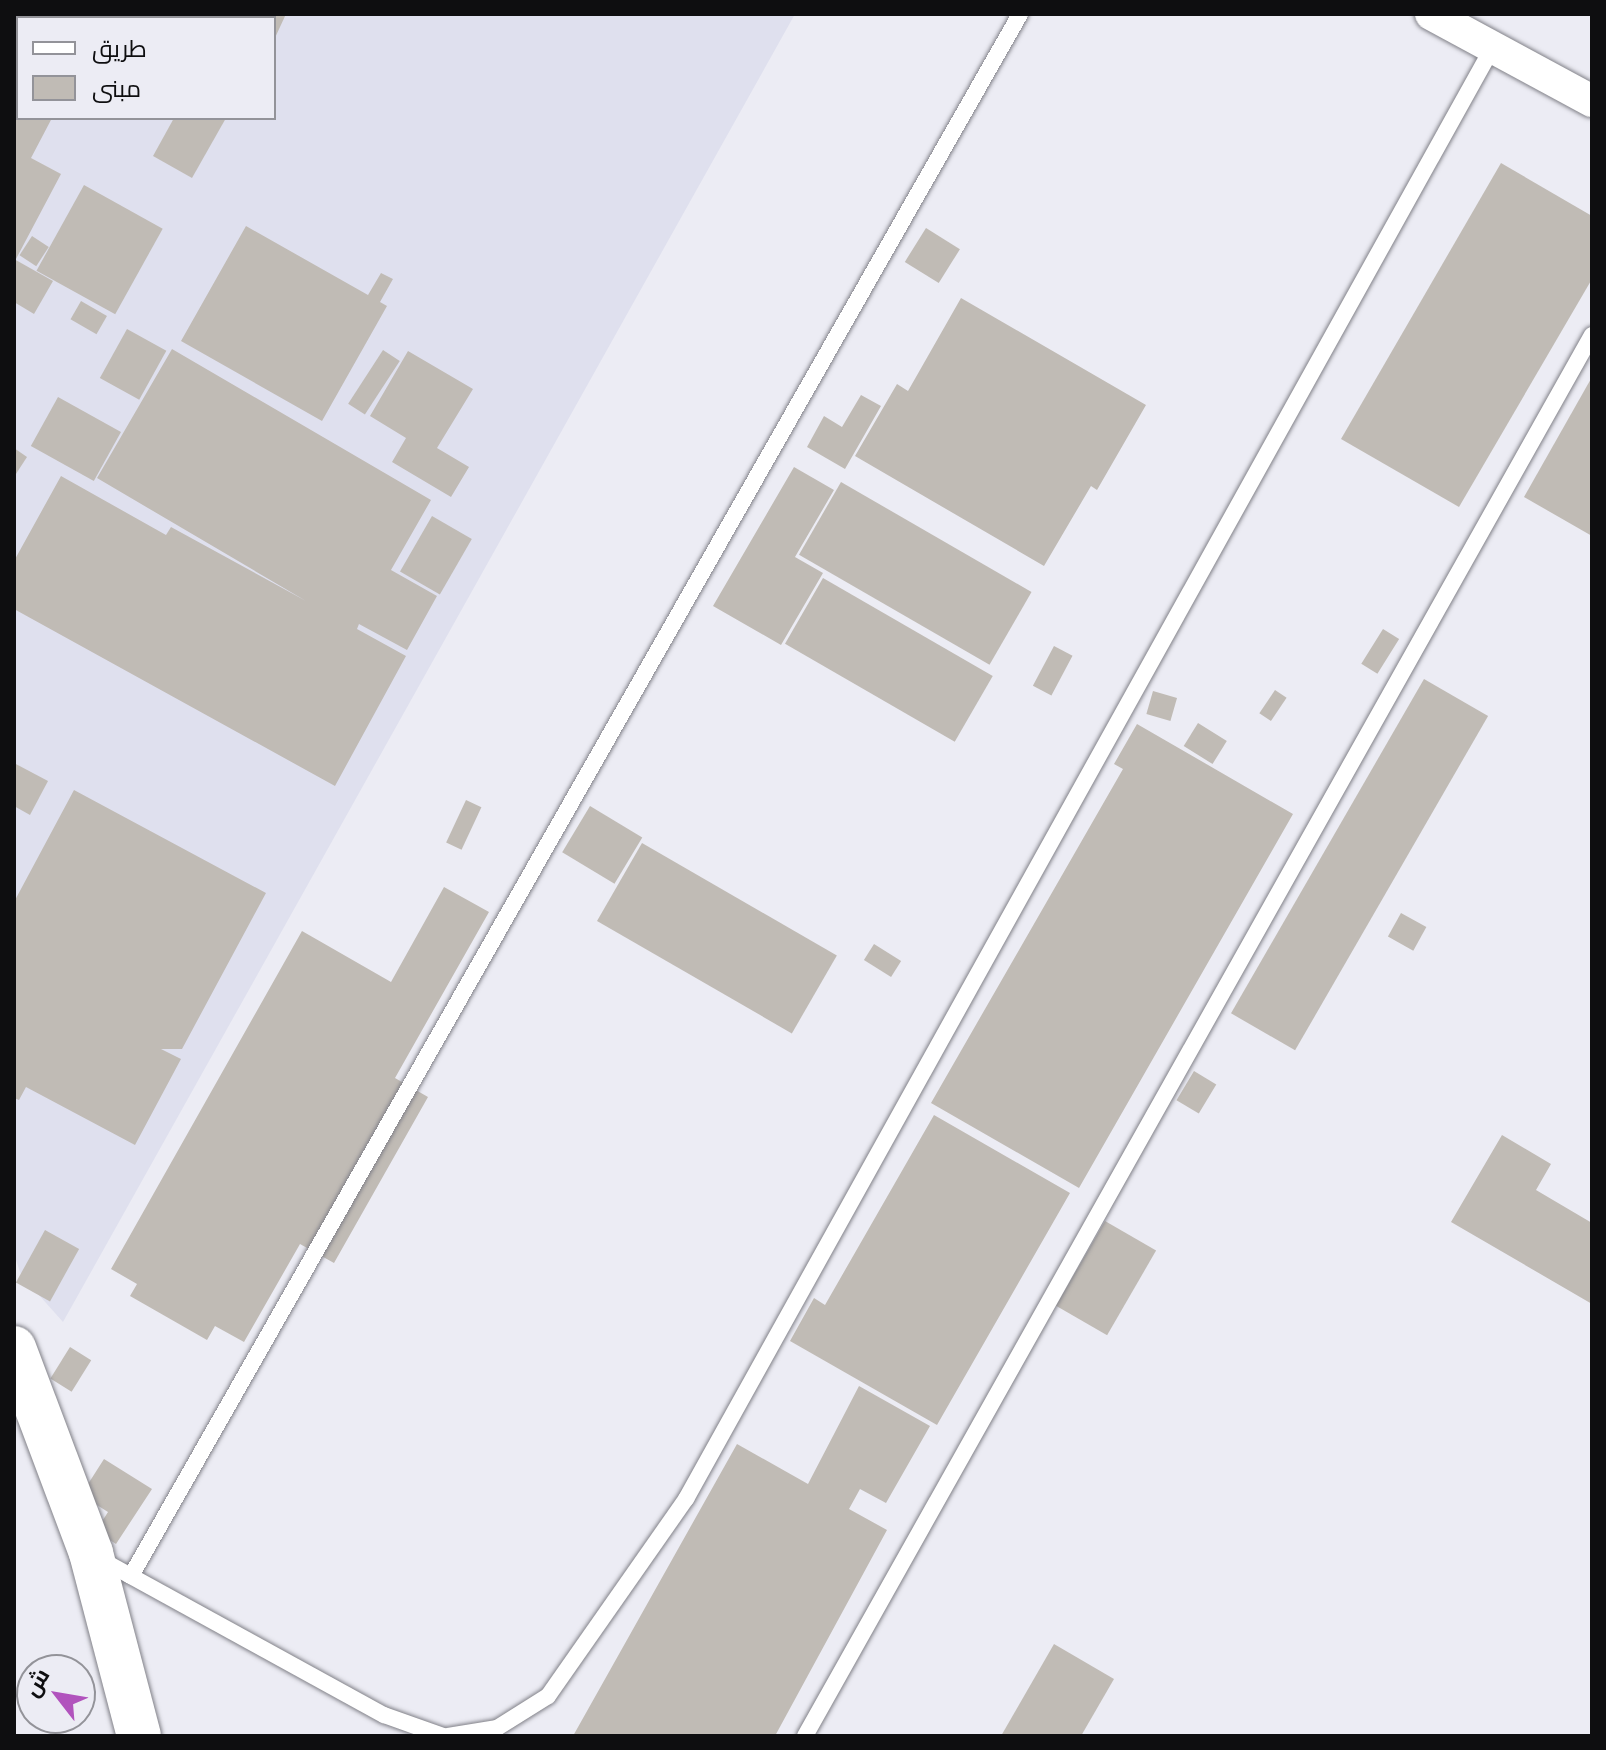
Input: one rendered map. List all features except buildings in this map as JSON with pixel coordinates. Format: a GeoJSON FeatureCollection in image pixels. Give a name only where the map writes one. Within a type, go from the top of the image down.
{"type":"FeatureCollection","features":[{"type":"Feature","properties":{"kind":"street"},"geometry":{"type":"LineString","coordinates":[[1431,14],[1494,45],[1592,101]]}},
{"type":"Feature","properties":{"kind":"street"},"geometry":{"type":"LineString","coordinates":[[14,1348],[91,1553],[139,1736]]}},
{"type":"Feature","properties":{"kind":"lane"},"geometry":{"type":"LineString","coordinates":[[131,1576],[1020,14]]}},
{"type":"Feature","properties":{"kind":"lane"},"geometry":{"type":"LineString","coordinates":[[91,1553],[384,1715],[445,1736],[497,1728],[548,1696],[686,1499],[1494,45]]}},
{"type":"Feature","properties":{"kind":"lane"},"geometry":{"type":"LineString","coordinates":[[805,1736],[1592,335]]}},
{"type":"Feature","properties":{"kind":"shaded area"},"geometry":{"type":"Polygon","coordinates":[[[14,14],[795,14],[63,1322],[21,1275],[14,1254],[14,14]]]}}]}
